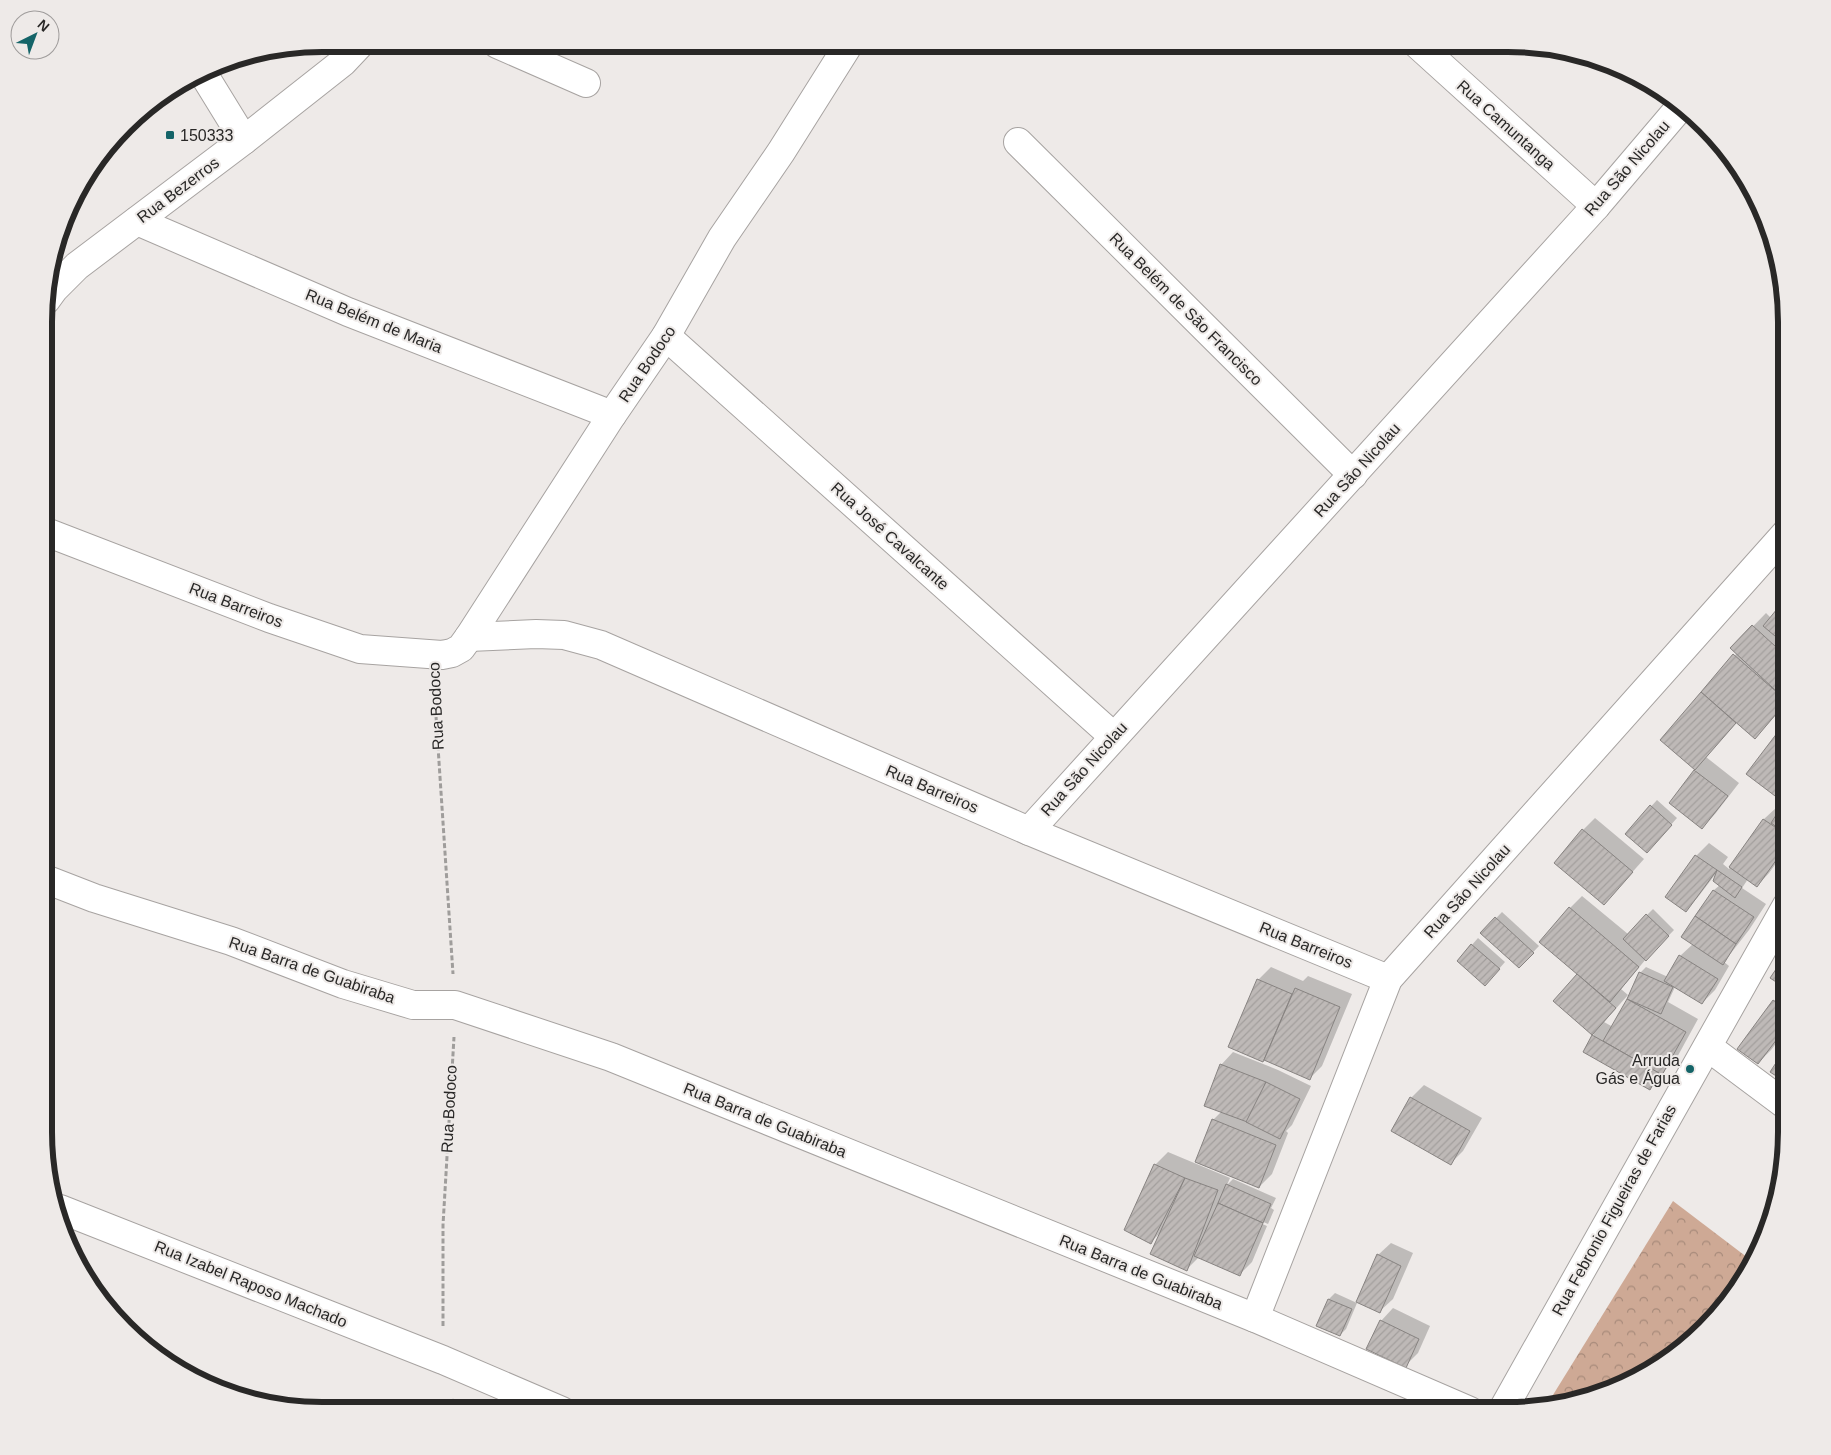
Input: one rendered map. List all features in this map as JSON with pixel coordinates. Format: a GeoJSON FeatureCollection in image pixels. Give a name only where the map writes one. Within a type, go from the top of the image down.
{"type":"FeatureCollection","features":[{"type":"Feature","properties":{"kind":"street","name":"Rua Bezerros"},"geometry":{"type":"LineString","coordinates":[[55,288],[78,266],[244,140],[343,62],[352,52]]}},
{"type":"Feature","properties":{"kind":"street"},"geometry":{"type":"LineString","coordinates":[[515,52],[586,83]]}},
{"type":"Feature","properties":{"kind":"street","name":"Rua Bodoco"},"geometry":{"type":"LineString","coordinates":[[432,655],[452,653],[461,648],[612,415],[666,336],[722,238],[781,152],[843,52]]}},
{"type":"Feature","properties":{"kind":"street","name":"Rua Camuntanga"},"geometry":{"type":"LineString","coordinates":[[1426,52],[1596,206]]}},
{"type":"Feature","properties":{"kind":"street"},"geometry":{"type":"LineString","coordinates":[[206,79],[244,140]]}},
{"type":"Feature","properties":{"kind":"street","name":"Rua São Nicolau"},"geometry":{"type":"LineString","coordinates":[[1029,831],[1596,206],[1677,111]]}},
{"type":"Feature","properties":{"kind":"street","name":"Rua Belém de São Francisco"},"geometry":{"type":"LineString","coordinates":[[1018,142],[1353,475]]}},
{"type":"Feature","properties":{"kind":"street","name":"Rua Belém de Maria"},"geometry":{"type":"LineString","coordinates":[[137,221],[348,312],[612,415]]}},
{"type":"Feature","properties":{"kind":"street","name":"Rua José Cavalcante"},"geometry":{"type":"LineString","coordinates":[[666,336],[1114,736]]}},
{"type":"Feature","properties":{"kind":"street","name":"Rua Barreiros"},"geometry":{"type":"LineString","coordinates":[[52,534],[269,618],[360,649],[432,655]]}},
{"type":"Feature","properties":{"kind":"street","name":"Rua São Nicolau"},"geometry":{"type":"LineString","coordinates":[[1255,1318],[1388,979],[1778,542]]}},
{"type":"Feature","properties":{"kind":"street","name":"Rua Barreiros"},"geometry":{"type":"LineString","coordinates":[[468,637],[536,634],[564,636],[601,645],[1029,831],[1388,979]]}},
{"type":"Feature","properties":{"kind":"street","name":"Rua Barra de Guabiraba"},"geometry":{"type":"LineString","coordinates":[[52,882],[94,898],[231,941],[343,984],[413,1005],[456,1004],[611,1057],[1255,1318],[1449,1402]]}},
{"type":"Feature","properties":{"kind":"street","name":"Rua Febronio Figueiras de Farias"},"geometry":{"type":"LineString","coordinates":[[1507,1402],[1778,921]]}},
{"type":"Feature","properties":{"kind":"street"},"geometry":{"type":"LineString","coordinates":[[1708,1047],[1778,1099]]}},
{"type":"Feature","properties":{"kind":"street","name":"Rua Izabel Raposo Machado"},"geometry":{"type":"LineString","coordinates":[[65,1211],[443,1360],[541,1402]]}},
{"type":"Feature","properties":{"kind":"path","name":"Rua Bodoco"},"geometry":{"type":"LineString","coordinates":[[432,655],[456,1004],[443,1225],[443,1360],[453,1402]]}},
{"type":"Feature","properties":{"kind":"green space"},"geometry":{"type":"Polygon","coordinates":[[[1673,1201],[1748,1258],[1723,1297],[1673,1347],[1644,1366],[1612,1382],[1578,1393],[1551,1399],[1673,1201]]]}},
{"type":"Feature","properties":{"kind":"building"},"geometry":{"type":"Polygon","coordinates":[[[1778,608],[1778,638],[1763,626],[1778,608]]]}},
{"type":"Feature","properties":{"kind":"building"},"geometry":{"type":"Polygon","coordinates":[[[1752,625],[1778,649],[1778,693],[1730,648],[1752,625]]]}},
{"type":"Feature","properties":{"kind":"building"},"geometry":{"type":"Polygon","coordinates":[[[1733,654],[1778,693],[1778,712],[1755,739],[1701,692],[1733,654]]]}},
{"type":"Feature","properties":{"kind":"building"},"geometry":{"type":"Polygon","coordinates":[[[1701,692],[1736,723],[1695,770],[1660,740],[1701,692]]]}},
{"type":"Feature","properties":{"kind":"building"},"geometry":{"type":"Polygon","coordinates":[[[1778,732],[1778,798],[1746,774],[1778,732]]]}},
{"type":"Feature","properties":{"kind":"building"},"geometry":{"type":"Polygon","coordinates":[[[1694,770],[1728,796],[1702,829],[1669,803],[1694,770]]]}},
{"type":"Feature","properties":{"kind":"building"},"geometry":{"type":"Polygon","coordinates":[[[1650,805],[1672,825],[1647,853],[1625,834],[1650,805]]]}},
{"type":"Feature","properties":{"kind":"building"},"geometry":{"type":"Polygon","coordinates":[[[1778,812],[1778,828],[1771,823],[1778,812]]]}},
{"type":"Feature","properties":{"kind":"building"},"geometry":{"type":"Polygon","coordinates":[[[1763,819],[1778,829],[1778,858],[1757,887],[1729,867],[1763,819]]]}},
{"type":"Feature","properties":{"kind":"building"},"geometry":{"type":"Polygon","coordinates":[[[1582,829],[1633,872],[1604,905],[1554,863],[1582,829]]]}},
{"type":"Feature","properties":{"kind":"building"},"geometry":{"type":"Polygon","coordinates":[[[1695,855],[1717,870],[1686,912],[1665,897],[1695,855]]]}},
{"type":"Feature","properties":{"kind":"building"},"geometry":{"type":"Polygon","coordinates":[[[1717,870],[1742,887],[1735,898],[1713,881],[1717,870]]]}},
{"type":"Feature","properties":{"kind":"building"},"geometry":{"type":"Polygon","coordinates":[[[1713,890],[1754,917],[1736,944],[1695,916],[1713,890]]]}},
{"type":"Feature","properties":{"kind":"building"},"geometry":{"type":"Polygon","coordinates":[[[1569,907],[1639,967],[1610,1002],[1539,942],[1569,907]]]}},
{"type":"Feature","properties":{"kind":"building"},"geometry":{"type":"Polygon","coordinates":[[[1646,914],[1669,936],[1646,961],[1623,939],[1646,914]]]}},
{"type":"Feature","properties":{"kind":"building"},"geometry":{"type":"Polygon","coordinates":[[[1695,916],[1736,944],[1723,965],[1681,937],[1695,916]]]}},
{"type":"Feature","properties":{"kind":"building"},"geometry":{"type":"Polygon","coordinates":[[[1495,917],[1534,953],[1519,968],[1480,933],[1495,917]]]}},
{"type":"Feature","properties":{"kind":"building"},"geometry":{"type":"Polygon","coordinates":[[[1471,944],[1500,969],[1485,986],[1457,961],[1471,944]]]}},
{"type":"Feature","properties":{"kind":"building"},"geometry":{"type":"Polygon","coordinates":[[[1679,955],[1718,979],[1702,1004],[1664,981],[1679,955]]]}},
{"type":"Feature","properties":{"kind":"building"},"geometry":{"type":"Polygon","coordinates":[[[1778,966],[1778,983],[1770,978],[1778,966]]]}},
{"type":"Feature","properties":{"kind":"building"},"geometry":{"type":"Polygon","coordinates":[[[1639,972],[1673,987],[1661,1014],[1627,999],[1639,972]]]}},
{"type":"Feature","properties":{"kind":"building"},"geometry":{"type":"Polygon","coordinates":[[[1577,974],[1616,1008],[1592,1035],[1553,1001],[1577,974]]]}},
{"type":"Feature","properties":{"kind":"building"},"geometry":{"type":"Polygon","coordinates":[[[1257,979],[1292,994],[1263,1062],[1228,1047],[1257,979]]]}},
{"type":"Feature","properties":{"kind":"building"},"geometry":{"type":"Polygon","coordinates":[[[1295,988],[1340,1007],[1310,1080],[1264,1060],[1295,988]]]}},
{"type":"Feature","properties":{"kind":"building"},"geometry":{"type":"Polygon","coordinates":[[[1627,999],[1686,1032],[1662,1075],[1603,1041],[1627,999]]]}},
{"type":"Feature","properties":{"kind":"building"},"geometry":{"type":"Polygon","coordinates":[[[1773,1000],[1778,1004],[1778,1038],[1758,1064],[1737,1049],[1773,1000]]]}},
{"type":"Feature","properties":{"kind":"building"},"geometry":{"type":"Polygon","coordinates":[[[1592,1035],[1659,1073],[1650,1090],[1583,1052],[1592,1035]]]}},
{"type":"Feature","properties":{"kind":"building"},"geometry":{"type":"Polygon","coordinates":[[[1778,1060],[1778,1077],[1770,1072],[1778,1060]]]}},
{"type":"Feature","properties":{"kind":"building"},"geometry":{"type":"Polygon","coordinates":[[[1220,1064],[1266,1082],[1250,1123],[1204,1106],[1220,1064]]]}},
{"type":"Feature","properties":{"kind":"building"},"geometry":{"type":"Polygon","coordinates":[[[1266,1082],[1300,1099],[1280,1139],[1246,1122],[1266,1082]]]}},
{"type":"Feature","properties":{"kind":"building"},"geometry":{"type":"Polygon","coordinates":[[[1410,1097],[1470,1131],[1451,1165],[1391,1131],[1410,1097]]]}},
{"type":"Feature","properties":{"kind":"building"},"geometry":{"type":"Polygon","coordinates":[[[1212,1119],[1276,1145],[1259,1188],[1195,1162],[1212,1119]]]}},
{"type":"Feature","properties":{"kind":"building"},"geometry":{"type":"Polygon","coordinates":[[[1154,1164],[1185,1178],[1151,1244],[1124,1230],[1154,1164]]]}},
{"type":"Feature","properties":{"kind":"building"},"geometry":{"type":"Polygon","coordinates":[[[1185,1178],[1218,1190],[1187,1271],[1150,1254],[1185,1178]]]}},
{"type":"Feature","properties":{"kind":"building"},"geometry":{"type":"Polygon","coordinates":[[[1226,1184],[1271,1204],[1263,1223],[1218,1203],[1226,1184]]]}},
{"type":"Feature","properties":{"kind":"building"},"geometry":{"type":"Polygon","coordinates":[[[1218,1203],[1263,1223],[1240,1276],[1194,1256],[1218,1203]]]}},
{"type":"Feature","properties":{"kind":"building"},"geometry":{"type":"Polygon","coordinates":[[[1377,1254],[1401,1266],[1380,1313],[1356,1302],[1377,1254]]]}},
{"type":"Feature","properties":{"kind":"building"},"geometry":{"type":"Polygon","coordinates":[[[1328,1299],[1352,1309],[1340,1336],[1316,1326],[1328,1299]]]}},
{"type":"Feature","properties":{"kind":"building"},"geometry":{"type":"Polygon","coordinates":[[[1380,1320],[1419,1339],[1406,1368],[1366,1349],[1380,1320]]]}},
{"type":"Feature","properties":{"kind":"place","name":"150333"},"geometry":{"type":"Point","coordinates":[170,135]}},
{"type":"Feature","properties":{"kind":"place","name":"Arruda Gás e Água"},"geometry":{"type":"Point","coordinates":[1690,1069]}}]}
